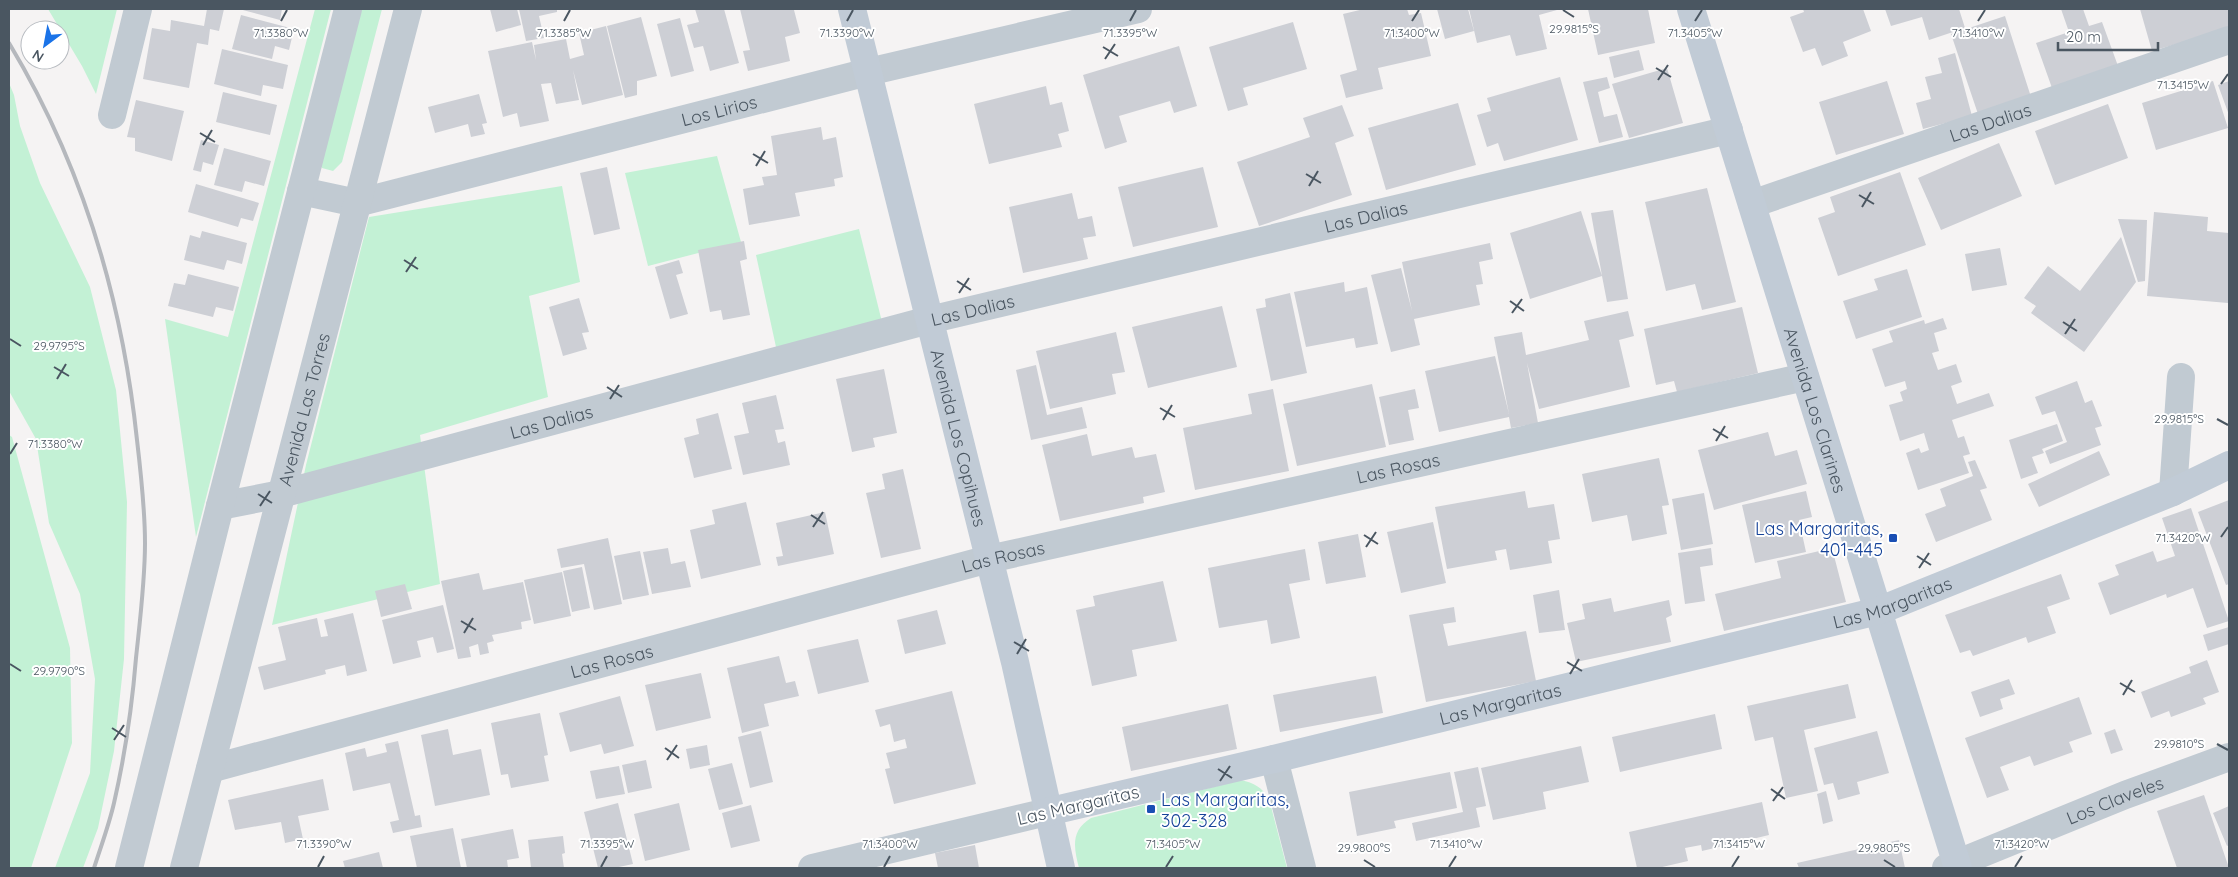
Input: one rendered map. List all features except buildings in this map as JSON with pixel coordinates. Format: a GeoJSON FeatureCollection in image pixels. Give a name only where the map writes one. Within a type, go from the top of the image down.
{"type":"FeatureCollection","features":[{"type":"Feature","properties":{"kind":"main road","name":"Avenida Los Copihues"},"geometry":{"type":"LineString","coordinates":[[852,9],[1015,662],[1061,868]]}},
{"type":"Feature","properties":{"kind":"main road","name":"Avenida Los Clarines"},"geometry":{"type":"LineString","coordinates":[[1691,9],[1878,611],[1953,866]]}},
{"type":"Feature","properties":{"kind":"main road","name":"Las Margaritas"},"geometry":{"type":"LineString","coordinates":[[1047,812],[1274,760],[1878,611],[2173,492],[2229,465]]}},
{"type":"Feature","properties":{"kind":"street"},"geometry":{"type":"LineString","coordinates":[[112,115],[138,9]]}},
{"type":"Feature","properties":{"kind":"street"},"geometry":{"type":"LineString","coordinates":[[129,868],[348,9]]}},
{"type":"Feature","properties":{"kind":"street","name":"Avenida Las Torres"},"geometry":{"type":"LineString","coordinates":[[184,868],[408,9]]}},
{"type":"Feature","properties":{"kind":"street","name":"Los Lirios"},"geometry":{"type":"LineString","coordinates":[[301,191],[357,203],[868,72],[1138,9]]}},
{"type":"Feature","properties":{"kind":"street","name":"Las Dalias"},"geometry":{"type":"LineString","coordinates":[[1752,204],[2229,40]]}},
{"type":"Feature","properties":{"kind":"street","name":"Las Dalias"},"geometry":{"type":"LineString","coordinates":[[220,506],[281,494],[929,320],[1729,130]]}},
{"type":"Feature","properties":{"kind":"street","name":"Las Rosas"},"geometry":{"type":"LineString","coordinates":[[210,769],[989,559],[1805,377]]}},
{"type":"Feature","properties":{"kind":"street"},"geometry":{"type":"LineString","coordinates":[[2173,492],[2181,377]]}},
{"type":"Feature","properties":{"kind":"street","name":"Los Claveles"},"geometry":{"type":"LineString","coordinates":[[1953,866],[2125,795],[2229,757]]}},
{"type":"Feature","properties":{"kind":"street"},"geometry":{"type":"LineString","coordinates":[[1274,760],[1302,868]]}},
{"type":"Feature","properties":{"kind":"street","name":"Las Margaritas"},"geometry":{"type":"LineString","coordinates":[[812,868],[1047,812]]}},
{"type":"Feature","properties":{"kind":"green space"},"geometry":{"type":"Polygon","coordinates":[[[48,9],[117,9],[96,94],[70,46],[70,20],[55,20],[48,9]]]}},
{"type":"Feature","properties":{"kind":"green space"},"geometry":{"type":"Polygon","coordinates":[[[315,9],[331,9],[196,537],[165,319],[228,337],[315,9]]]}},
{"type":"Feature","properties":{"kind":"green space"},"geometry":{"type":"Polygon","coordinates":[[[355,9],[382,9],[342,162],[333,171],[322,168],[316,158],[355,9]]]}},
{"type":"Feature","properties":{"kind":"green space"},"geometry":{"type":"Polygon","coordinates":[[[9,83],[14,95],[20,126],[40,183],[90,287],[116,390],[127,502],[124,659],[114,751],[98,828],[83,868],[55,868],[90,773],[95,679],[80,594],[49,523],[36,439],[9,391],[9,83]]]}},
{"type":"Feature","properties":{"kind":"green space"},"geometry":{"type":"Polygon","coordinates":[[[717,156],[741,242],[648,266],[625,173],[717,156]]]}},
{"type":"Feature","properties":{"kind":"green space"},"geometry":{"type":"Polygon","coordinates":[[[562,186],[580,282],[529,296],[548,397],[420,435],[440,584],[272,625],[306,465],[369,217],[562,186]]]}},
{"type":"Feature","properties":{"kind":"green space"},"geometry":{"type":"Polygon","coordinates":[[[859,229],[882,322],[776,347],[756,255],[859,229]]]}},
{"type":"Feature","properties":{"kind":"green space"},"geometry":{"type":"Polygon","coordinates":[[[9,435],[12,437],[70,648],[72,743],[31,868],[9,868],[9,435]]]}},
{"type":"Feature","properties":{"kind":"green space"},"geometry":{"type":"Polygon","coordinates":[[[1241,780],[1257,786],[1264,791],[1269,799],[1287,868],[1079,868],[1075,840],[1080,828],[1091,818],[1241,780]]]}},
{"type":"Feature","properties":{"kind":"railway"},"geometry":{"type":"LineString","coordinates":[[9,43],[58,137],[78,185],[95,234],[121,335],[137,440],[145,543],[142,600],[125,749],[114,803],[94,868]]}},
{"type":"Feature","properties":{"kind":"place","name":"Las Margaritas, 401-445"},"geometry":{"type":"Point","coordinates":[1893,538]}},
{"type":"Feature","properties":{"kind":"place","name":"Las Margaritas, 302-328"},"geometry":{"type":"Point","coordinates":[1151,809]}}]}
